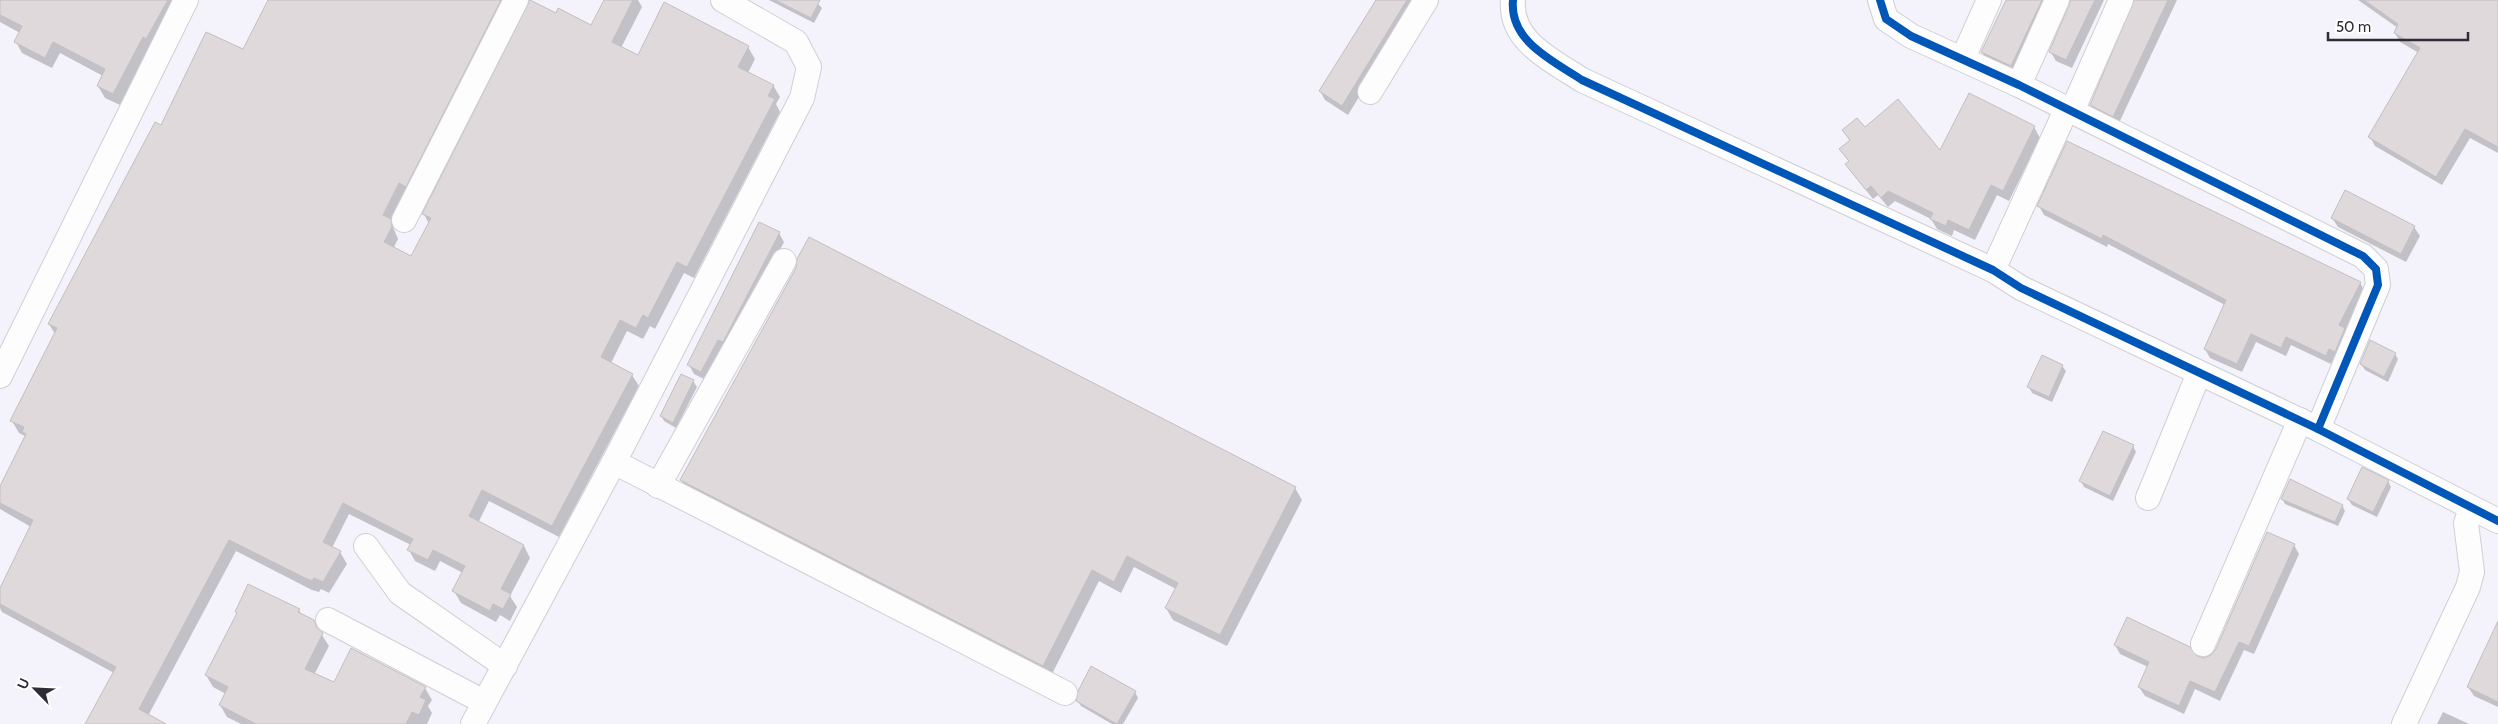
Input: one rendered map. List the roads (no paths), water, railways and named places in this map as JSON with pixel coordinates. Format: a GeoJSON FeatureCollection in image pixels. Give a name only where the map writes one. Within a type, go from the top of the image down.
{"type":"FeatureCollection","features":[{"type":"Feature","properties":{"kind":"street"},"geometry":{"type":"LineString","coordinates":[[0,376],[186,0]]}},
{"type":"Feature","properties":{"kind":"street"},"geometry":{"type":"LineString","coordinates":[[404,220],[516,0]]}},
{"type":"Feature","properties":{"kind":"street"},"geometry":{"type":"LineString","coordinates":[[473,724],[614,462],[802,98],[809,67],[796,42],[723,0]]}},
{"type":"Feature","properties":{"kind":"street"},"geometry":{"type":"LineString","coordinates":[[1370,92],[1426,0]]}},
{"type":"Feature","properties":{"kind":"street"},"geometry":{"type":"LineString","coordinates":[[1513,0],[1515,20],[1520,31],[1531,46],[1582,80],[1993,270],[2020,288],[2309,425],[2498,521]]}},
{"type":"Feature","properties":{"kind":"street"},"geometry":{"type":"LineString","coordinates":[[1880,0],[1884,15],[1890,23],[1911,36],[2019,85],[2363,256],[2376,269],[2378,285],[2203,644]]}},
{"type":"Feature","properties":{"kind":"street"},"geometry":{"type":"LineString","coordinates":[[1963,58],[1989,0]]}},
{"type":"Feature","properties":{"kind":"street"},"geometry":{"type":"LineString","coordinates":[[2019,85],[2057,0]]}},
{"type":"Feature","properties":{"kind":"street"},"geometry":{"type":"LineString","coordinates":[[1993,270],[2121,0]]}},
{"type":"Feature","properties":{"kind":"street"},"geometry":{"type":"LineString","coordinates":[[658,486],[784,261]]}},
{"type":"Feature","properties":{"kind":"street"},"geometry":{"type":"LineString","coordinates":[[2148,498],[2199,373]]}},
{"type":"Feature","properties":{"kind":"street"},"geometry":{"type":"LineString","coordinates":[[614,462],[1066,693]]}},
{"type":"Feature","properties":{"kind":"street"},"geometry":{"type":"LineString","coordinates":[[2404,724],[2468,588],[2472,572],[2466,523],[2471,508]]}},
{"type":"Feature","properties":{"kind":"street"},"geometry":{"type":"LineString","coordinates":[[366,546],[400,594],[505,666]]}},
{"type":"Feature","properties":{"kind":"street"},"geometry":{"type":"LineString","coordinates":[[328,620],[484,702]]}}]}
